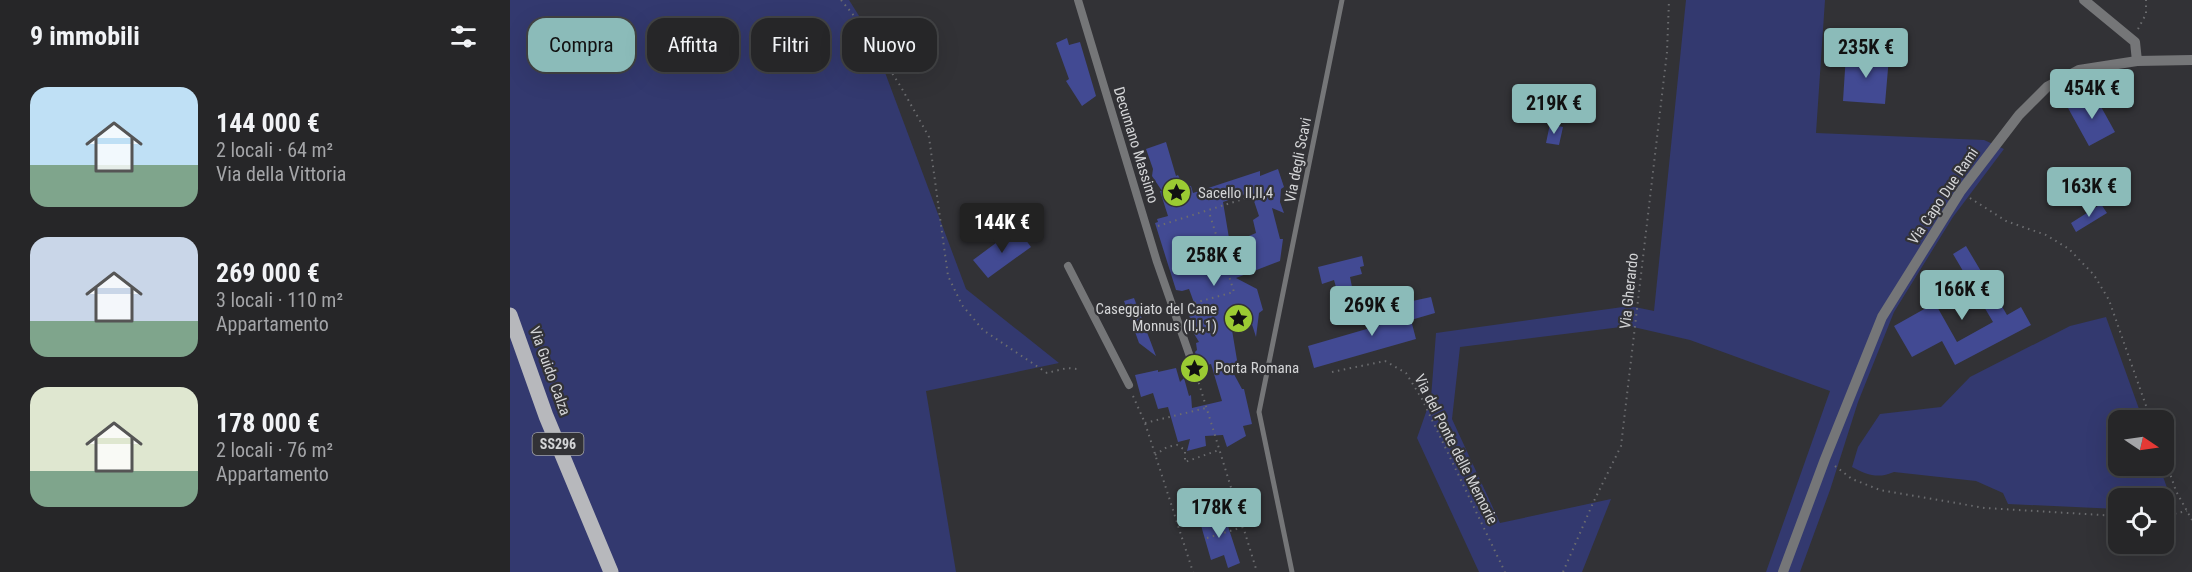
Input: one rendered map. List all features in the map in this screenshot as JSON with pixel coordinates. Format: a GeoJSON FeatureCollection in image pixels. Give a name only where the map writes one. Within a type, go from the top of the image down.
{"type":"FeatureCollection","features":[{"type":"Feature","properties":{"kind":"main road","name":"Via Guido Calza"},"geometry":{"type":"LineString","coordinates":[[510,315],[546,416],[611,572]]}},
{"type":"Feature","properties":{"kind":"street","name":"Decumano Massimo"},"geometry":{"type":"LineString","coordinates":[[1078,0],[1172,310],[1194,368]]}},
{"type":"Feature","properties":{"kind":"street"},"geometry":{"type":"LineString","coordinates":[[2084,0],[2135,42],[2137,61]]}},
{"type":"Feature","properties":{"kind":"street","name":"Via Capo Due Rami"},"geometry":{"type":"LineString","coordinates":[[1783,572],[1882,317],[1960,192],[2019,115],[2047,87],[2079,70],[2137,61],[2192,60]]}},
{"type":"Feature","properties":{"kind":"street"},"geometry":{"type":"LineString","coordinates":[[1068,266],[1129,385]]}},
{"type":"Feature","properties":{"kind":"lane","name":"Via degli Scavi"},"geometry":{"type":"LineString","coordinates":[[1292,572],[1259,412],[1342,0]]}},
{"type":"Feature","properties":{"kind":"path"},"geometry":{"type":"LineString","coordinates":[[841,0],[860,23],[901,87],[929,137],[948,276],[962,305],[983,330],[1047,373],[1067,368],[1077,369]]}},
{"type":"Feature","properties":{"kind":"path","name":"Via Gherardo"},"geometry":{"type":"LineString","coordinates":[[1563,572],[1621,446],[1667,52],[1669,0]]}},
{"type":"Feature","properties":{"kind":"path"},"geometry":{"type":"LineString","coordinates":[[2129,37],[2138,29],[2146,14],[2146,0]]}},
{"type":"Feature","properties":{"kind":"path"},"geometry":{"type":"LineString","coordinates":[[1148,230],[1278,188]]}},
{"type":"Feature","properties":{"kind":"path"},"geometry":{"type":"LineString","coordinates":[[1960,192],[2006,221],[2046,235],[2069,249],[2094,275],[2109,300],[2148,410]]}},
{"type":"Feature","properties":{"kind":"path"},"geometry":{"type":"LineString","coordinates":[[1172,310],[1234,292],[1209,212]]}},
{"type":"Feature","properties":{"kind":"path","name":"Via del Ponte delle Memorie"},"geometry":{"type":"LineString","coordinates":[[1332,372],[1385,361],[1406,373],[1422,399],[1505,572]]}},
{"type":"Feature","properties":{"kind":"path"},"geometry":{"type":"LineString","coordinates":[[1194,368],[1257,572]]}},
{"type":"Feature","properties":{"kind":"path"},"geometry":{"type":"LineString","coordinates":[[1129,385],[1145,423],[1193,572]]}},
{"type":"Feature","properties":{"kind":"path"},"geometry":{"type":"LineString","coordinates":[[1145,423],[1206,408]]}},
{"type":"Feature","properties":{"kind":"path"},"geometry":{"type":"LineString","coordinates":[[1155,455],[1167,447],[1177,445],[1185,450],[1185,462],[1218,450]]}},
{"type":"Feature","properties":{"kind":"path"},"geometry":{"type":"LineString","coordinates":[[1825,459],[1852,479],[1880,490],[1985,508],[2108,515]]}},
{"type":"Feature","properties":{"kind":"path"},"geometry":{"type":"LineString","coordinates":[[2171,476],[2176,491],[2192,520]]}},
{"type":"Feature","properties":{"kind":"path"},"geometry":{"type":"LineString","coordinates":[[2174,514],[2187,511]]}},
{"type":"Feature","properties":{"kind":"path"},"geometry":{"type":"LineString","coordinates":[[1207,538],[1242,527]]}},
{"type":"Feature","properties":{"kind":"shaded area"},"geometry":{"type":"Polygon","coordinates":[[[510,0],[849,0],[860,18],[842,18],[842,72],[885,72],[966,289],[1059,363],[926,391],[956,572],[510,572],[510,0]]]}},
{"type":"Feature","properties":{"kind":"shaded area"},"geometry":{"type":"Polygon","coordinates":[[[1686,0],[1825,0],[1816,133],[1984,140],[2004,149],[1953,217],[1894,312],[1858,402],[1830,490],[1800,572],[1766,572],[1830,391],[1690,340],[1629,326],[1460,347],[1452,419],[1500,523],[1611,499],[1582,572],[1479,572],[1417,438],[1431,398],[1436,333],[1630,306],[1654,311],[1686,0]]]}},
{"type":"Feature","properties":{"kind":"shaded area"},"geometry":{"type":"Polygon","coordinates":[[[2106,317],[2139,410],[2108,410],[2108,476],[2163,476],[2167,488],[2108,488],[2108,509],[2008,504],[2003,493],[1976,481],[1894,472],[1873,475],[1852,467],[1858,447],[1880,414],[1941,407],[1970,377],[2070,326],[2106,317]]]}},
{"type":"Feature","properties":{"kind":"building"},"geometry":{"type":"Polygon","coordinates":[[[1067,38],[1069,45],[1080,42],[1096,96],[1082,106],[1066,81],[1069,79],[1056,43],[1067,38]]]}},
{"type":"Feature","properties":{"kind":"building"},"geometry":{"type":"Polygon","coordinates":[[[1846,54],[1889,57],[1885,104],[1843,101],[1846,54]]]}},
{"type":"Feature","properties":{"kind":"building"},"geometry":{"type":"Polygon","coordinates":[[[2094,94],[2115,132],[2089,146],[2068,108],[2094,94]]]}},
{"type":"Feature","properties":{"kind":"building"},"geometry":{"type":"Polygon","coordinates":[[[1550,124],[1563,127],[1559,145],[1546,143],[1550,124]]]}},
{"type":"Feature","properties":{"kind":"building"},"geometry":{"type":"Polygon","coordinates":[[[1166,142],[1176,176],[1178,175],[1183,185],[1191,186],[1193,193],[1260,171],[1260,176],[1278,169],[1284,187],[1281,189],[1280,202],[1284,213],[1272,208],[1280,239],[1283,239],[1280,261],[1236,278],[1257,289],[1263,310],[1259,313],[1256,337],[1249,315],[1232,330],[1237,360],[1236,363],[1229,365],[1244,389],[1252,424],[1243,426],[1246,436],[1227,447],[1223,435],[1205,436],[1206,446],[1187,451],[1190,439],[1178,442],[1168,407],[1158,409],[1153,393],[1141,397],[1135,375],[1176,368],[1180,382],[1184,378],[1189,396],[1191,395],[1192,408],[1222,401],[1211,364],[1200,367],[1195,352],[1196,343],[1199,342],[1193,332],[1189,314],[1190,310],[1196,308],[1189,289],[1176,290],[1155,223],[1158,222],[1157,219],[1168,216],[1160,191],[1162,191],[1152,176],[1153,169],[1146,149],[1166,142]],[[1251,192],[1223,202],[1230,244],[1256,233],[1253,220],[1259,216],[1251,192]]]}},
{"type":"Feature","properties":{"kind":"building"},"geometry":{"type":"Polygon","coordinates":[[[2101,204],[2107,213],[2076,232],[2071,223],[2101,204]]]}},
{"type":"Feature","properties":{"kind":"building"},"geometry":{"type":"Polygon","coordinates":[[[1020,232],[1031,247],[988,278],[973,260],[1008,234],[1012,238],[1020,232]]]}},
{"type":"Feature","properties":{"kind":"building"},"geometry":{"type":"Polygon","coordinates":[[[1966,246],[2007,315],[2021,307],[2031,325],[1955,365],[1942,341],[1912,357],[1894,326],[1935,303],[1957,342],[1993,322],[1953,254],[1966,246]]]}},
{"type":"Feature","properties":{"kind":"building"},"geometry":{"type":"Polygon","coordinates":[[[1362,256],[1364,266],[1360,267],[1362,274],[1350,277],[1355,302],[1341,305],[1334,280],[1322,284],[1318,267],[1362,256]]]}},
{"type":"Feature","properties":{"kind":"building"},"geometry":{"type":"Polygon","coordinates":[[[1431,297],[1435,313],[1411,320],[1416,339],[1314,368],[1308,346],[1408,317],[1403,303],[1431,297]]]}},
{"type":"Feature","properties":{"kind":"building"},"geometry":{"type":"Polygon","coordinates":[[[1134,298],[1156,356],[1139,343],[1124,301],[1134,298]]]}},
{"type":"Feature","properties":{"kind":"building"},"geometry":{"type":"Polygon","coordinates":[[[1224,514],[1240,563],[1228,568],[1224,555],[1211,560],[1198,515],[1208,519],[1224,514]]]}},
{"type":"Feature","properties":{"kind":"place","name":"Sacello II,II,4"},"geometry":{"type":"Point","coordinates":[1177,193]}},
{"type":"Feature","properties":{"kind":"place","name":"Caseggiato del Cane Monnus (II,I,1)"},"geometry":{"type":"Point","coordinates":[1238,318]}},
{"type":"Feature","properties":{"kind":"place","name":"Porta Romana"},"geometry":{"type":"Point","coordinates":[1194,368]}}]}
